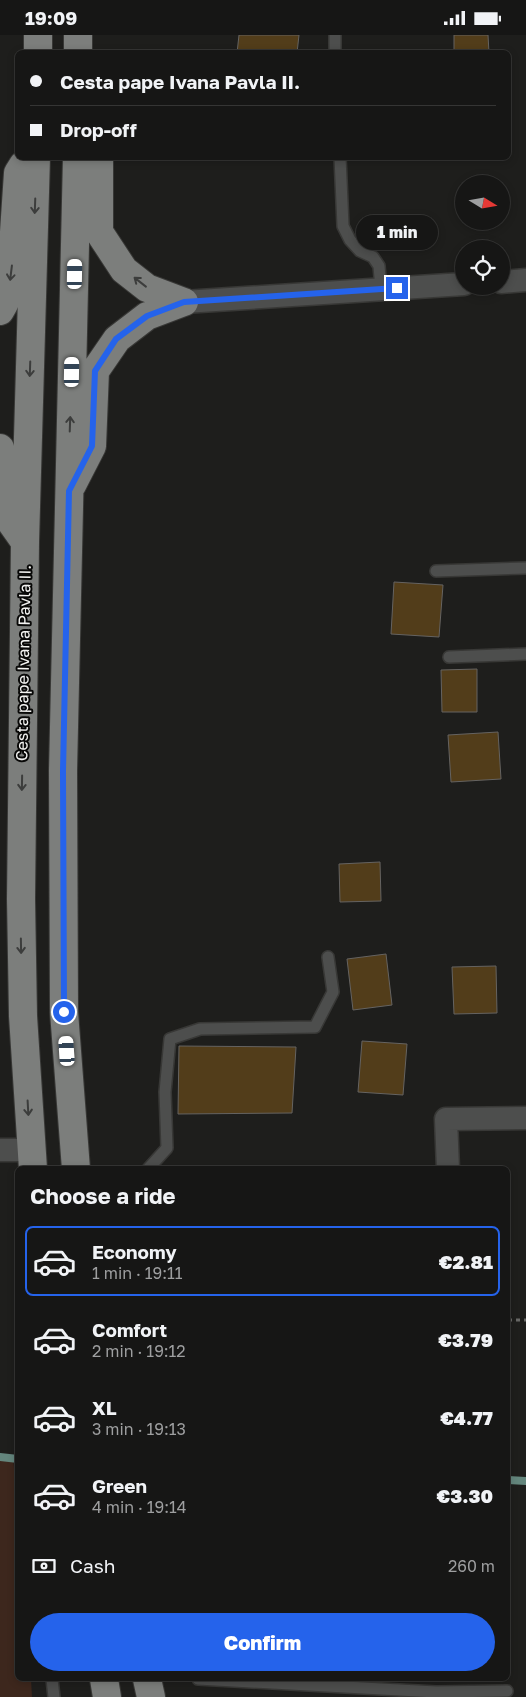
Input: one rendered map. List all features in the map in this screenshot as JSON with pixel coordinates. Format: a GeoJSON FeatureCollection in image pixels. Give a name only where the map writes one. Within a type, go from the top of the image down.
{"type":"FeatureCollection","features":[{"type":"Feature","properties":{"kind":"main road"},"geometry":{"type":"LineString","coordinates":[[38,35],[38,50]]}},
{"type":"Feature","properties":{"kind":"main road"},"geometry":{"type":"LineString","coordinates":[[78,35],[78,50]]}},
{"type":"Feature","properties":{"kind":"main road"},"geometry":{"type":"LineString","coordinates":[[0,311],[4,305],[11,276],[18,173],[25,160]]}},
{"type":"Feature","properties":{"kind":"main road","name":"Cesta pape Ivana Pavla II."},"geometry":{"type":"LineString","coordinates":[[31,1159],[23,1016],[21,899],[25,542],[36,160]]}},
{"type":"Feature","properties":{"kind":"main road"},"geometry":{"type":"LineString","coordinates":[[76,1166],[64,1003],[63,771],[77,160]]}},
{"type":"Feature","properties":{"kind":"main road"},"geometry":{"type":"LineString","coordinates":[[99,160],[100,232],[124,269],[147,287],[184,302]]}},
{"type":"Feature","properties":{"kind":"main road"},"geometry":{"type":"LineString","coordinates":[[69,491],[92,446],[95,371],[116,339],[147,316],[184,302]]}},
{"type":"Feature","properties":{"kind":"main road"},"geometry":{"type":"LineString","coordinates":[[0,448],[4,502],[10,521],[25,542]]}},
{"type":"Feature","properties":{"kind":"main road"},"geometry":{"type":"LineString","coordinates":[[104,1681],[107,1697]]}},
{"type":"Feature","properties":{"kind":"main road"},"geometry":{"type":"LineString","coordinates":[[148,1681],[151,1697]]}},
{"type":"Feature","properties":{"kind":"street"},"geometry":{"type":"LineString","coordinates":[[510,281],[526,280]]}},
{"type":"Feature","properties":{"kind":"street"},"geometry":{"type":"LineString","coordinates":[[184,302],[455,285]]}},
{"type":"Feature","properties":{"kind":"street"},"geometry":{"type":"LineString","coordinates":[[448,1166],[446,1119],[526,1118]]}},
{"type":"Feature","properties":{"kind":"street"},"geometry":{"type":"LineString","coordinates":[[0,1150],[31,1159]]}},
{"type":"Feature","properties":{"kind":"lane"},"geometry":{"type":"LineString","coordinates":[[335,35],[336,50]]}},
{"type":"Feature","properties":{"kind":"lane"},"geometry":{"type":"LineString","coordinates":[[340,160],[343,226],[350,240],[360,251],[373,257],[379,266],[381,289]]}},
{"type":"Feature","properties":{"kind":"lane"},"geometry":{"type":"LineString","coordinates":[[436,571],[526,568]]}},
{"type":"Feature","properties":{"kind":"lane"},"geometry":{"type":"LineString","coordinates":[[449,657],[526,654]]}},
{"type":"Feature","properties":{"kind":"lane"},"geometry":{"type":"LineString","coordinates":[[151,1166],[167,1148],[165,1092],[170,1039],[200,1029],[315,1027],[333,992],[328,957]]}},
{"type":"Feature","properties":{"kind":"lane"},"geometry":{"type":"LineString","coordinates":[[52,1681],[54,1697]]}},
{"type":"Feature","properties":{"kind":"lane"},"geometry":{"type":"LineString","coordinates":[[232,1681],[436,1693],[507,1691]]}},
{"type":"Feature","properties":{"kind":"path"},"geometry":{"type":"LineString","coordinates":[[510,1320],[526,1320]]}},
{"type":"Feature","properties":{"kind":"shaded area"},"geometry":{"type":"Polygon","coordinates":[[[0,1457],[13,1457],[15,1480],[15,1681],[31,1681],[32,1697],[0,1697],[0,1457]]]}},
{"type":"Feature","properties":{"kind":"building"},"geometry":{"type":"Polygon","coordinates":[[[239,35],[299,35],[297,50],[237,50],[239,35]]]}},
{"type":"Feature","properties":{"kind":"building"},"geometry":{"type":"Polygon","coordinates":[[[454,35],[488,35],[489,50],[454,50],[454,35]]]}},
{"type":"Feature","properties":{"kind":"building"},"geometry":{"type":"Polygon","coordinates":[[[394,582],[443,585],[439,637],[391,634],[394,582]]]}},
{"type":"Feature","properties":{"kind":"building"},"geometry":{"type":"Polygon","coordinates":[[[477,669],[477,712],[442,712],[441,670],[477,669]]]}},
{"type":"Feature","properties":{"kind":"building"},"geometry":{"type":"Polygon","coordinates":[[[498,732],[501,779],[451,782],[448,735],[498,732]]]}},
{"type":"Feature","properties":{"kind":"building"},"geometry":{"type":"Polygon","coordinates":[[[380,862],[381,901],[340,902],[339,864],[380,862]]]}},
{"type":"Feature","properties":{"kind":"building"},"geometry":{"type":"Polygon","coordinates":[[[386,954],[392,1005],[353,1010],[347,959],[386,954]]]}},
{"type":"Feature","properties":{"kind":"building"},"geometry":{"type":"Polygon","coordinates":[[[496,966],[497,1013],[454,1014],[452,967],[496,966]]]}},
{"type":"Feature","properties":{"kind":"building"},"geometry":{"type":"Polygon","coordinates":[[[362,1041],[407,1044],[403,1095],[358,1092],[362,1041]]]}},
{"type":"Feature","properties":{"kind":"building"},"geometry":{"type":"Polygon","coordinates":[[[179,1046],[296,1047],[292,1113],[178,1114],[179,1046]]]}},
{"type":"Feature","properties":{"kind":"waterway"},"geometry":{"type":"LineString","coordinates":[[0,1457],[15,1459]]}},
{"type":"Feature","properties":{"kind":"waterway"},"geometry":{"type":"LineString","coordinates":[[510,1480],[526,1481]]}},
{"type":"Feature","properties":{"kind":"route"},"geometry":{"type":"LineString","coordinates":[[64,1012],[63,771],[69,491],[92,446],[95,371],[116,339],[147,316],[184,302],[397,288]]}}]}
